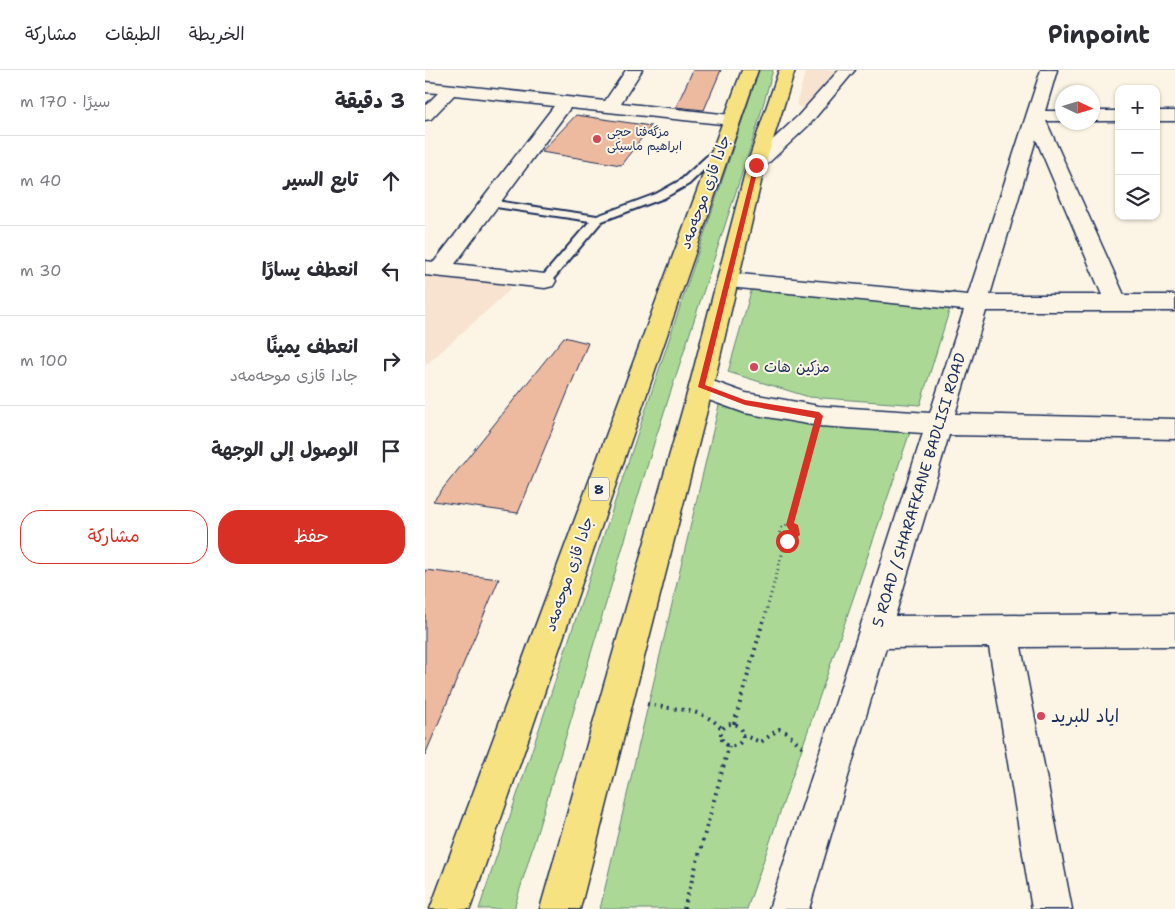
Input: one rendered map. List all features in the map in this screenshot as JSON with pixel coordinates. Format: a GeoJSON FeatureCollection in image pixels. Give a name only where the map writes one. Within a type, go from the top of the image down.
{"type":"FeatureCollection","features":[{"type":"Feature","properties":{"kind":"main road","name":"جادا قازی موحەمەد"},"geometry":{"type":"LineString","coordinates":[[450,905],[750,70]]}},
{"type":"Feature","properties":{"kind":"main road"},"geometry":{"type":"LineString","coordinates":[[560,909],[701,387],[756,165],[787,70]]}},
{"type":"Feature","properties":{"kind":"street"},"geometry":{"type":"LineString","coordinates":[[610,107],[634,70]]}},
{"type":"Feature","properties":{"kind":"street"},"geometry":{"type":"LineString","coordinates":[[756,165],[804,120],[847,70]]}},
{"type":"Feature","properties":{"kind":"street","name":"5 ROAD / SHARAFKANE BADLISI ROAD"},"geometry":{"type":"LineString","coordinates":[[789,909],[877,632],[937,424],[1049,70]]}},
{"type":"Feature","properties":{"kind":"street"},"geometry":{"type":"LineString","coordinates":[[425,87],[731,120]]}},
{"type":"Feature","properties":{"kind":"street"},"geometry":{"type":"LineString","coordinates":[[425,116],[450,90]]}},
{"type":"Feature","properties":{"kind":"street"},"geometry":{"type":"LineString","coordinates":[[432,269],[489,203],[566,102]]}},
{"type":"Feature","properties":{"kind":"street"},"geometry":{"type":"LineString","coordinates":[[1055,116],[1035,116],[1116,303]]}},
{"type":"Feature","properties":{"kind":"street"},"geometry":{"type":"LineString","coordinates":[[1100,116],[1115,116]]}},
{"type":"Feature","properties":{"kind":"street"},"geometry":{"type":"LineString","coordinates":[[1160,116],[1175,116]]}},
{"type":"Feature","properties":{"kind":"street"},"geometry":{"type":"LineString","coordinates":[[432,269],[545,281]]}},
{"type":"Feature","properties":{"kind":"street"},"geometry":{"type":"LineString","coordinates":[[728,280],[975,303],[1175,303]]}},
{"type":"Feature","properties":{"kind":"street"},"geometry":{"type":"LineString","coordinates":[[701,387],[745,402],[819,416],[937,424],[1175,429]]}},
{"type":"Feature","properties":{"kind":"street"},"geometry":{"type":"LineString","coordinates":[[877,632],[1175,630]]}},
{"type":"Feature","properties":{"kind":"street"},"geometry":{"type":"LineString","coordinates":[[1002,631],[1052,909]]}},
{"type":"Feature","properties":{"kind":"lane"},"geometry":{"type":"LineString","coordinates":[[489,203],[597,219],[660,196],[685,182],[721,148]]}},
{"type":"Feature","properties":{"kind":"lane"},"geometry":{"type":"LineString","coordinates":[[545,281],[597,219]]}},
{"type":"Feature","properties":{"kind":"path"},"geometry":{"type":"LineString","coordinates":[[790,525],[819,416]]}},
{"type":"Feature","properties":{"kind":"path"},"geometry":{"type":"LineString","coordinates":[[790,525],[795,528],[796,535],[793,539],[785,540],[780,537],[779,532],[781,527],[790,525]]}},
{"type":"Feature","properties":{"kind":"path"},"geometry":{"type":"LineString","coordinates":[[734,724],[785,540]]}},
{"type":"Feature","properties":{"kind":"path"},"geometry":{"type":"LineString","coordinates":[[619,691],[653,706],[707,713],[717,720],[723,730],[722,741],[729,746],[737,744],[742,735],[740,728],[734,724],[728,725],[723,730]]}},
{"type":"Feature","properties":{"kind":"path"},"geometry":{"type":"LineString","coordinates":[[742,735],[761,742],[779,730],[786,732],[801,747],[835,764]]}},
{"type":"Feature","properties":{"kind":"path"},"geometry":{"type":"LineString","coordinates":[[684,909],[729,746]]}},
{"type":"Feature","properties":{"kind":"shaded area"},"geometry":{"type":"Polygon","coordinates":[[[806,70],[836,70],[804,109],[796,105],[806,70]]]}},
{"type":"Feature","properties":{"kind":"shaded area"},"geometry":{"type":"Polygon","coordinates":[[[425,265],[505,276],[510,290],[425,366],[425,265]]]}},
{"type":"Feature","properties":{"kind":"green space"},"geometry":{"type":"Polygon","coordinates":[[[759,70],[773,70],[756,130],[655,440],[514,909],[479,909],[759,70]]]}},
{"type":"Feature","properties":{"kind":"green space"},"geometry":{"type":"Polygon","coordinates":[[[754,281],[955,292],[920,405],[809,397],[728,372],[754,281]]]}},
{"type":"Feature","properties":{"kind":"green space"},"geometry":{"type":"Polygon","coordinates":[[[720,401],[910,432],[747,909],[600,909],[720,401]]]}},
{"type":"Feature","properties":{"kind":"building"},"geometry":{"type":"Polygon","coordinates":[[[693,70],[721,70],[704,110],[676,107],[693,70]]]}},
{"type":"Feature","properties":{"kind":"building","name":"مزگه‌فتا حجی ابراهیم ماسیکی"},"geometry":{"type":"Polygon","coordinates":[[[576,115],[651,126],[621,165],[541,152],[576,115]]]}},
{"type":"Feature","properties":{"kind":"building"},"geometry":{"type":"Polygon","coordinates":[[[564,337],[588,343],[518,513],[433,501],[564,337]]]}},
{"type":"Feature","properties":{"kind":"building"},"geometry":{"type":"Polygon","coordinates":[[[425,570],[499,579],[425,755],[425,570]]]}},
{"type":"Feature","properties":{"kind":"place","name":"مزگه‌فتا حجی ابراهیم ماسیکی"},"geometry":{"type":"Point","coordinates":[597,139]}},
{"type":"Feature","properties":{"kind":"place","name":"مزكين هات"},"geometry":{"type":"Point","coordinates":[754,367]}},
{"type":"Feature","properties":{"kind":"place","name":"اياد للبريد"},"geometry":{"type":"Point","coordinates":[1041,716]}},
{"type":"Feature","properties":{"kind":"route"},"geometry":{"type":"LineString","coordinates":[[756,165],[701,387],[745,402],[819,416],[790,525],[795,528],[796,535],[793,539],[787,541]]}}]}
